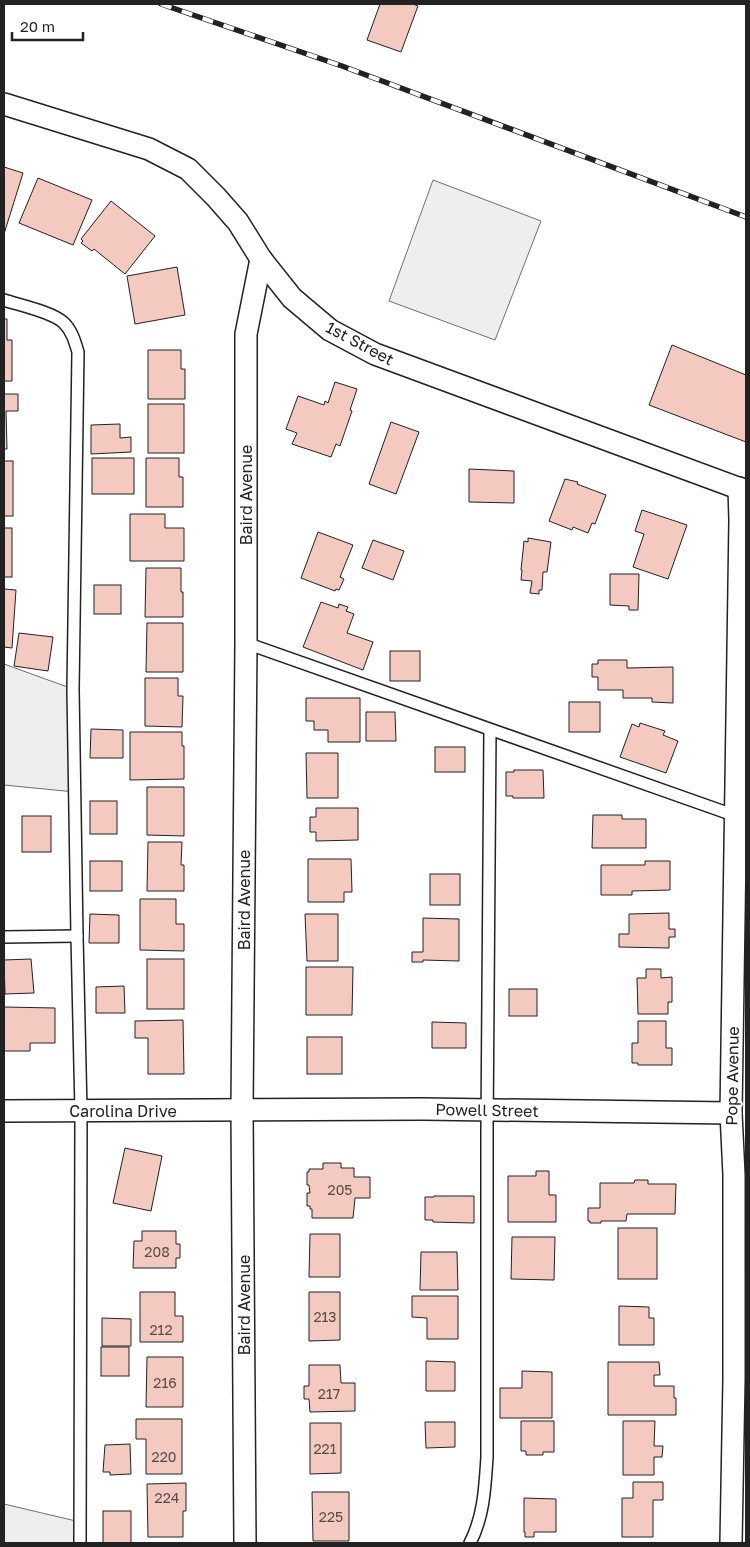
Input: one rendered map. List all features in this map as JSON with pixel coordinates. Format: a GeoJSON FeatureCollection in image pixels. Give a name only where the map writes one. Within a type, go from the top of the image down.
{"type":"FeatureCollection","features":[{"type":"Feature","properties":{"kind":"street","name":"1st Street"},"geometry":{"type":"LineString","coordinates":[[4,104],[148,149],[188,170],[238,222],[261,259],[292,298],[330,330],[375,354],[743,490]]}},
{"type":"Feature","properties":{"kind":"street","name":"Baird Avenue"},"geometry":{"type":"LineString","coordinates":[[245,1543],[242,1110],[246,643],[246,334],[261,259]]}},
{"type":"Feature","properties":{"kind":"street","name":"Pope Avenue"},"geometry":{"type":"LineString","coordinates":[[731,1543],[740,1380],[740,1175],[731,1113],[740,520],[743,490]]}},
{"type":"Feature","properties":{"kind":"street","name":"Powell Street"},"geometry":{"type":"LineString","coordinates":[[242,1110],[423,1109],[731,1113]]}},
{"type":"Feature","properties":{"kind":"street","name":"Carolina Drive"},"geometry":{"type":"LineString","coordinates":[[4,1111],[242,1110]]}},
{"type":"Feature","properties":{"kind":"lane"},"geometry":{"type":"LineString","coordinates":[[4,300],[42,311],[63,322],[72,334],[78,352],[74,689],[77,936],[82,1111],[80,1543]]}},
{"type":"Feature","properties":{"kind":"lane"},"geometry":{"type":"LineString","coordinates":[[246,643],[736,816]]}},
{"type":"Feature","properties":{"kind":"lane"},"geometry":{"type":"LineString","coordinates":[[470,1543],[479,1522],[485,1497],[487,1457],[490,730]]}},
{"type":"Feature","properties":{"kind":"lane"},"geometry":{"type":"LineString","coordinates":[[4,937],[77,936]]}},
{"type":"Feature","properties":{"kind":"shaded area"},"geometry":{"type":"Polygon","coordinates":[[[433,180],[541,221],[495,340],[389,301],[433,180]]]}},
{"type":"Feature","properties":{"kind":"shaded area"},"geometry":{"type":"Polygon","coordinates":[[[4,664],[73,689],[75,792],[4,785],[4,664]]]}},
{"type":"Feature","properties":{"kind":"shaded area"},"geometry":{"type":"Polygon","coordinates":[[[4,1504],[80,1522],[78,1543],[4,1543],[4,1504]]]}},
{"type":"Feature","properties":{"kind":"building"},"geometry":{"type":"Polygon","coordinates":[[[380,4],[413,4],[418,6],[401,52],[367,40],[380,4]]]}},
{"type":"Feature","properties":{"kind":"building"},"geometry":{"type":"Polygon","coordinates":[[[4,167],[23,173],[4,234],[4,167]]]}},
{"type":"Feature","properties":{"kind":"building"},"geometry":{"type":"Polygon","coordinates":[[[38,178],[92,200],[73,245],[19,223],[38,178]]]}},
{"type":"Feature","properties":{"kind":"building"},"geometry":{"type":"Polygon","coordinates":[[[111,201],[155,236],[125,274],[94,249],[92,251],[81,243],[83,241],[81,239],[111,201]]]}},
{"type":"Feature","properties":{"kind":"building"},"geometry":{"type":"Polygon","coordinates":[[[177,267],[185,315],[135,324],[127,276],[177,267]]]}},
{"type":"Feature","properties":{"kind":"building"},"geometry":{"type":"Polygon","coordinates":[[[4,319],[7,319],[7,340],[12,340],[12,381],[4,381],[4,319]]]}},
{"type":"Feature","properties":{"kind":"building"},"geometry":{"type":"Polygon","coordinates":[[[672,345],[746,375],[746,442],[649,405],[672,345]]]}},
{"type":"Feature","properties":{"kind":"building"},"geometry":{"type":"Polygon","coordinates":[[[148,350],[181,350],[181,369],[185,369],[185,399],[148,399],[148,350]]]}},
{"type":"Feature","properties":{"kind":"building"},"geometry":{"type":"Polygon","coordinates":[[[335,382],[357,389],[340,446],[336,444],[331,457],[292,444],[297,433],[286,429],[298,396],[324,405],[325,401],[328,403],[335,382]]]}},
{"type":"Feature","properties":{"kind":"building"},"geometry":{"type":"Polygon","coordinates":[[[4,394],[18,394],[18,411],[6,411],[7,449],[4,449],[4,394]]]}},
{"type":"Feature","properties":{"kind":"building"},"geometry":{"type":"Polygon","coordinates":[[[148,404],[184,404],[184,453],[148,453],[148,404]]]}},
{"type":"Feature","properties":{"kind":"building"},"geometry":{"type":"Polygon","coordinates":[[[391,422],[419,432],[396,494],[369,484],[391,422]]]}},
{"type":"Feature","properties":{"kind":"building"},"geometry":{"type":"Polygon","coordinates":[[[120,424],[120,438],[131,437],[131,452],[91,454],[91,425],[120,424]]]}},
{"type":"Feature","properties":{"kind":"building"},"geometry":{"type":"Polygon","coordinates":[[[92,458],[134,458],[134,494],[92,494],[92,458]]]}},
{"type":"Feature","properties":{"kind":"building"},"geometry":{"type":"Polygon","coordinates":[[[146,458],[179,458],[179,477],[183,477],[183,507],[146,507],[146,458]]]}},
{"type":"Feature","properties":{"kind":"building"},"geometry":{"type":"Polygon","coordinates":[[[4,461],[13,461],[13,516],[4,516],[4,461]]]}},
{"type":"Feature","properties":{"kind":"building"},"geometry":{"type":"Polygon","coordinates":[[[469,469],[514,471],[514,503],[469,502],[469,469]]]}},
{"type":"Feature","properties":{"kind":"building"},"geometry":{"type":"Polygon","coordinates":[[[565,479],[578,482],[577,484],[606,495],[595,524],[592,523],[588,533],[573,527],[572,530],[549,521],[565,479]]]}},
{"type":"Feature","properties":{"kind":"building"},"geometry":{"type":"Polygon","coordinates":[[[642,510],[687,525],[668,579],[633,567],[644,534],[635,531],[642,510]]]}},
{"type":"Feature","properties":{"kind":"building"},"geometry":{"type":"Polygon","coordinates":[[[130,514],[165,514],[165,528],[184,528],[184,561],[130,561],[130,514]]]}},
{"type":"Feature","properties":{"kind":"building"},"geometry":{"type":"Polygon","coordinates":[[[4,528],[12,528],[12,577],[4,577],[4,528]]]}},
{"type":"Feature","properties":{"kind":"building"},"geometry":{"type":"Polygon","coordinates":[[[318,532],[353,545],[340,577],[344,579],[339,590],[336,589],[335,591],[301,578],[318,532]]]}},
{"type":"Feature","properties":{"kind":"building"},"geometry":{"type":"Polygon","coordinates":[[[528,538],[551,542],[547,572],[543,572],[542,590],[539,590],[539,594],[530,593],[532,581],[521,580],[524,541],[528,542],[528,538]]]}},
{"type":"Feature","properties":{"kind":"building"},"geometry":{"type":"Polygon","coordinates":[[[373,540],[404,551],[393,580],[362,568],[373,540]]]}},
{"type":"Feature","properties":{"kind":"building"},"geometry":{"type":"Polygon","coordinates":[[[146,568],[181,568],[183,617],[145,617],[146,568]]]}},
{"type":"Feature","properties":{"kind":"building"},"geometry":{"type":"Polygon","coordinates":[[[610,574],[639,574],[638,610],[629,610],[629,606],[610,605],[610,574]]]}},
{"type":"Feature","properties":{"kind":"building"},"geometry":{"type":"Polygon","coordinates":[[[94,585],[121,585],[121,614],[94,614],[94,585]]]}},
{"type":"Feature","properties":{"kind":"building"},"geometry":{"type":"Polygon","coordinates":[[[4,589],[16,590],[12,648],[4,647],[4,589]]]}},
{"type":"Feature","properties":{"kind":"building"},"geometry":{"type":"Polygon","coordinates":[[[321,602],[338,608],[339,604],[348,607],[346,611],[354,614],[347,633],[373,642],[363,670],[303,647],[321,602]]]}},
{"type":"Feature","properties":{"kind":"building"},"geometry":{"type":"Polygon","coordinates":[[[147,623],[183,623],[183,672],[146,672],[147,623]]]}},
{"type":"Feature","properties":{"kind":"building"},"geometry":{"type":"Polygon","coordinates":[[[19,633],[53,637],[48,671],[14,666],[19,633]]]}},
{"type":"Feature","properties":{"kind":"building"},"geometry":{"type":"Polygon","coordinates":[[[390,651],[420,651],[420,681],[390,681],[390,651]]]}},
{"type":"Feature","properties":{"kind":"building"},"geometry":{"type":"Polygon","coordinates":[[[598,660],[627,660],[627,668],[673,667],[673,703],[652,702],[652,698],[623,698],[623,690],[598,690],[598,677],[592,677],[592,664],[598,664],[598,660]]]}},
{"type":"Feature","properties":{"kind":"building"},"geometry":{"type":"Polygon","coordinates":[[[145,678],[178,678],[178,696],[183,696],[182,727],[145,726],[145,678]]]}},
{"type":"Feature","properties":{"kind":"building"},"geometry":{"type":"Polygon","coordinates":[[[306,698],[360,698],[360,742],[328,742],[328,730],[314,730],[314,721],[306,721],[306,698]]]}},
{"type":"Feature","properties":{"kind":"building"},"geometry":{"type":"Polygon","coordinates":[[[569,702],[600,702],[600,732],[569,732],[569,702]]]}},
{"type":"Feature","properties":{"kind":"building"},"geometry":{"type":"Polygon","coordinates":[[[366,712],[395,712],[396,741],[366,741],[366,712]]]}},
{"type":"Feature","properties":{"kind":"building"},"geometry":{"type":"Polygon","coordinates":[[[640,723],[665,731],[663,735],[678,741],[666,773],[620,757],[632,724],[639,727],[640,723]]]}},
{"type":"Feature","properties":{"kind":"building"},"geometry":{"type":"Polygon","coordinates":[[[91,729],[123,730],[123,758],[90,758],[91,729]]]}},
{"type":"Feature","properties":{"kind":"building"},"geometry":{"type":"Polygon","coordinates":[[[130,732],[182,732],[184,779],[130,780],[130,732]]]}},
{"type":"Feature","properties":{"kind":"building"},"geometry":{"type":"Polygon","coordinates":[[[435,747],[465,747],[465,772],[435,772],[435,747]]]}},
{"type":"Feature","properties":{"kind":"building"},"geometry":{"type":"Polygon","coordinates":[[[306,753],[338,753],[338,798],[307,798],[306,753]]]}},
{"type":"Feature","properties":{"kind":"building"},"geometry":{"type":"Polygon","coordinates":[[[514,770],[543,770],[544,798],[513,798],[513,796],[506,796],[506,772],[514,772],[514,770]]]}},
{"type":"Feature","properties":{"kind":"building"},"geometry":{"type":"Polygon","coordinates":[[[147,787],[184,787],[184,836],[147,835],[147,787]]]}},
{"type":"Feature","properties":{"kind":"building"},"geometry":{"type":"Polygon","coordinates":[[[90,801],[117,801],[117,834],[90,834],[90,801]]]}},
{"type":"Feature","properties":{"kind":"building"},"geometry":{"type":"Polygon","coordinates":[[[316,808],[358,808],[358,840],[316,841],[316,832],[310,832],[310,817],[316,817],[316,808]]]}},
{"type":"Feature","properties":{"kind":"building"},"geometry":{"type":"Polygon","coordinates":[[[593,815],[622,815],[622,819],[646,819],[646,848],[592,848],[593,815]]]}},
{"type":"Feature","properties":{"kind":"building"},"geometry":{"type":"Polygon","coordinates":[[[22,816],[51,816],[51,852],[22,852],[22,816]]]}},
{"type":"Feature","properties":{"kind":"building"},"geometry":{"type":"Polygon","coordinates":[[[148,842],[182,842],[181,865],[184,865],[184,891],[147,891],[148,842]]]}},
{"type":"Feature","properties":{"kind":"building"},"geometry":{"type":"Polygon","coordinates":[[[308,859],[351,859],[352,892],[344,892],[344,902],[308,902],[308,859]]]}},
{"type":"Feature","properties":{"kind":"building"},"geometry":{"type":"Polygon","coordinates":[[[90,861],[122,861],[122,891],[90,891],[90,861]]]}},
{"type":"Feature","properties":{"kind":"building"},"geometry":{"type":"Polygon","coordinates":[[[645,861],[670,861],[670,890],[632,891],[632,895],[601,895],[601,865],[645,865],[645,861]]]}},
{"type":"Feature","properties":{"kind":"building"},"geometry":{"type":"Polygon","coordinates":[[[430,874],[460,874],[460,905],[430,905],[430,874]]]}},
{"type":"Feature","properties":{"kind":"building"},"geometry":{"type":"Polygon","coordinates":[[[140,899],[176,899],[176,924],[184,924],[184,951],[140,950],[140,899]]]}},
{"type":"Feature","properties":{"kind":"building"},"geometry":{"type":"Polygon","coordinates":[[[669,913],[669,929],[675,929],[675,937],[669,937],[669,948],[619,947],[619,934],[629,934],[629,914],[669,913]]]}},
{"type":"Feature","properties":{"kind":"building"},"geometry":{"type":"Polygon","coordinates":[[[90,914],[119,915],[119,943],[89,943],[90,914]]]}},
{"type":"Feature","properties":{"kind":"building"},"geometry":{"type":"Polygon","coordinates":[[[305,914],[338,914],[338,961],[307,961],[305,914]]]}},
{"type":"Feature","properties":{"kind":"building"},"geometry":{"type":"Polygon","coordinates":[[[423,918],[459,919],[459,961],[423,960],[423,962],[412,962],[412,952],[423,952],[423,918]]]}},
{"type":"Feature","properties":{"kind":"building"},"geometry":{"type":"Polygon","coordinates":[[[31,959],[34,993],[5,994],[4,960],[31,959]]]}},
{"type":"Feature","properties":{"kind":"building"},"geometry":{"type":"Polygon","coordinates":[[[147,959],[184,959],[184,1009],[147,1009],[147,959]]]}},
{"type":"Feature","properties":{"kind":"building"},"geometry":{"type":"Polygon","coordinates":[[[306,967],[353,967],[352,1015],[306,1015],[306,967]]]}},
{"type":"Feature","properties":{"kind":"building"},"geometry":{"type":"Polygon","coordinates":[[[646,969],[661,969],[661,978],[672,977],[672,1002],[668,1002],[668,1014],[638,1014],[637,978],[646,978],[646,969]]]}},
{"type":"Feature","properties":{"kind":"building"},"geometry":{"type":"Polygon","coordinates":[[[124,986],[125,1013],[96,1013],[96,987],[124,986]]]}},
{"type":"Feature","properties":{"kind":"building"},"geometry":{"type":"Polygon","coordinates":[[[509,989],[537,989],[537,1016],[509,1016],[509,989]]]}},
{"type":"Feature","properties":{"kind":"building"},"geometry":{"type":"Polygon","coordinates":[[[4,1007],[55,1008],[55,1043],[30,1043],[30,1051],[4,1051],[4,1007]]]}},
{"type":"Feature","properties":{"kind":"building"},"geometry":{"type":"Polygon","coordinates":[[[183,1020],[184,1074],[148,1074],[148,1038],[135,1038],[135,1021],[183,1020]]]}},
{"type":"Feature","properties":{"kind":"building"},"geometry":{"type":"Polygon","coordinates":[[[638,1021],[666,1021],[666,1048],[672,1048],[672,1065],[638,1065],[638,1063],[632,1063],[632,1043],[638,1043],[638,1021]]]}},
{"type":"Feature","properties":{"kind":"building"},"geometry":{"type":"Polygon","coordinates":[[[432,1022],[466,1023],[466,1048],[432,1048],[432,1022]]]}},
{"type":"Feature","properties":{"kind":"building"},"geometry":{"type":"Polygon","coordinates":[[[307,1037],[342,1037],[342,1074],[307,1074],[307,1037]]]}},
{"type":"Feature","properties":{"kind":"building"},"geometry":{"type":"Polygon","coordinates":[[[125,1148],[162,1156],[151,1211],[113,1203],[125,1148]]]}},
{"type":"Feature","properties":{"kind":"building"},"geometry":{"type":"Polygon","coordinates":[[[323,1163],[341,1163],[341,1168],[354,1168],[354,1177],[370,1177],[370,1198],[355,1198],[353,1218],[312,1218],[312,1209],[310,1209],[310,1206],[307,1206],[307,1193],[310,1193],[309,1185],[307,1185],[307,1172],[309,1172],[309,1169],[323,1169],[323,1163]]]}},
{"type":"Feature","properties":{"kind":"building"},"geometry":{"type":"Polygon","coordinates":[[[536,1171],[549,1171],[549,1195],[556,1195],[556,1222],[508,1222],[508,1176],[536,1176],[536,1171]]]}},
{"type":"Feature","properties":{"kind":"building"},"geometry":{"type":"Polygon","coordinates":[[[635,1180],[648,1180],[648,1184],[676,1184],[675,1214],[627,1214],[626,1221],[590,1223],[588,1221],[588,1208],[600,1208],[600,1183],[634,1183],[635,1180]]]}},
{"type":"Feature","properties":{"kind":"building"},"geometry":{"type":"Polygon","coordinates":[[[474,1196],[474,1223],[433,1222],[433,1220],[425,1220],[425,1197],[474,1196]]]}},
{"type":"Feature","properties":{"kind":"building"},"geometry":{"type":"Polygon","coordinates":[[[618,1228],[657,1228],[657,1279],[618,1279],[618,1228]]]}},
{"type":"Feature","properties":{"kind":"building"},"geometry":{"type":"Polygon","coordinates":[[[142,1231],[176,1231],[176,1244],[180,1244],[180,1258],[176,1258],[176,1268],[133,1268],[134,1241],[142,1241],[142,1231]]]}},
{"type":"Feature","properties":{"kind":"building"},"geometry":{"type":"Polygon","coordinates":[[[310,1234],[340,1234],[340,1277],[309,1277],[310,1234]]]}},
{"type":"Feature","properties":{"kind":"building"},"geometry":{"type":"Polygon","coordinates":[[[512,1237],[555,1237],[554,1280],[511,1279],[512,1237]]]}},
{"type":"Feature","properties":{"kind":"building"},"geometry":{"type":"Polygon","coordinates":[[[421,1252],[457,1252],[458,1290],[420,1290],[421,1252]]]}},
{"type":"Feature","properties":{"kind":"building"},"geometry":{"type":"Polygon","coordinates":[[[140,1292],[175,1292],[175,1316],[183,1316],[183,1342],[140,1342],[140,1292]]]}},
{"type":"Feature","properties":{"kind":"building"},"geometry":{"type":"Polygon","coordinates":[[[309,1292],[340,1292],[340,1340],[309,1341],[309,1292]]]}},
{"type":"Feature","properties":{"kind":"building"},"geometry":{"type":"Polygon","coordinates":[[[412,1296],[458,1296],[458,1339],[427,1339],[427,1318],[412,1317],[412,1296]]]}},
{"type":"Feature","properties":{"kind":"building"},"geometry":{"type":"Polygon","coordinates":[[[619,1306],[649,1307],[649,1318],[654,1318],[654,1345],[619,1345],[619,1306]]]}},
{"type":"Feature","properties":{"kind":"building"},"geometry":{"type":"Polygon","coordinates":[[[102,1318],[131,1319],[131,1346],[102,1346],[102,1318]]]}},
{"type":"Feature","properties":{"kind":"building"},"geometry":{"type":"Polygon","coordinates":[[[101,1347],[129,1347],[129,1376],[101,1376],[101,1347]]]}},
{"type":"Feature","properties":{"kind":"building"},"geometry":{"type":"Polygon","coordinates":[[[147,1357],[183,1357],[183,1407],[146,1407],[147,1357]]]}},
{"type":"Feature","properties":{"kind":"building"},"geometry":{"type":"Polygon","coordinates":[[[426,1361],[455,1362],[455,1391],[426,1391],[426,1361]]]}},
{"type":"Feature","properties":{"kind":"building"},"geometry":{"type":"Polygon","coordinates":[[[608,1362],[659,1362],[660,1375],[654,1375],[654,1386],[674,1386],[676,1415],[608,1415],[608,1362]]]}},
{"type":"Feature","properties":{"kind":"building"},"geometry":{"type":"Polygon","coordinates":[[[309,1365],[340,1365],[341,1383],[355,1383],[355,1411],[310,1412],[309,1399],[304,1399],[304,1386],[309,1386],[309,1365]]]}},
{"type":"Feature","properties":{"kind":"building"},"geometry":{"type":"Polygon","coordinates":[[[522,1371],[552,1372],[552,1418],[500,1418],[500,1388],[522,1388],[522,1371]]]}},
{"type":"Feature","properties":{"kind":"building"},"geometry":{"type":"Polygon","coordinates":[[[136,1419],[182,1419],[182,1474],[146,1474],[146,1439],[136,1439],[136,1419]]]}},
{"type":"Feature","properties":{"kind":"building"},"geometry":{"type":"Polygon","coordinates":[[[521,1421],[554,1421],[554,1452],[543,1452],[543,1455],[526,1455],[526,1451],[521,1451],[521,1421]]]}},
{"type":"Feature","properties":{"kind":"building"},"geometry":{"type":"Polygon","coordinates":[[[623,1421],[655,1421],[654,1446],[663,1446],[662,1457],[654,1457],[654,1475],[623,1475],[623,1421]]]}},
{"type":"Feature","properties":{"kind":"building"},"geometry":{"type":"Polygon","coordinates":[[[425,1422],[455,1422],[455,1447],[426,1448],[425,1422]]]}},
{"type":"Feature","properties":{"kind":"building"},"geometry":{"type":"Polygon","coordinates":[[[310,1423],[341,1423],[341,1473],[310,1474],[310,1423]]]}},
{"type":"Feature","properties":{"kind":"building"},"geometry":{"type":"Polygon","coordinates":[[[130,1444],[131,1474],[110,1475],[110,1472],[103,1472],[105,1445],[130,1444]]]}},
{"type":"Feature","properties":{"kind":"building"},"geometry":{"type":"Polygon","coordinates":[[[633,1482],[663,1482],[663,1500],[653,1500],[653,1537],[622,1537],[622,1498],[633,1498],[633,1482]]]}},
{"type":"Feature","properties":{"kind":"building"},"geometry":{"type":"Polygon","coordinates":[[[186,1483],[186,1511],[183,1511],[183,1537],[148,1537],[147,1484],[186,1483]]]}},
{"type":"Feature","properties":{"kind":"building"},"geometry":{"type":"Polygon","coordinates":[[[312,1492],[349,1492],[349,1541],[313,1541],[312,1492]]]}},
{"type":"Feature","properties":{"kind":"building"},"geometry":{"type":"Polygon","coordinates":[[[524,1498],[556,1499],[556,1532],[534,1532],[534,1537],[525,1537],[524,1498]]]}},
{"type":"Feature","properties":{"kind":"building"},"geometry":{"type":"Polygon","coordinates":[[[103,1511],[131,1511],[131,1543],[103,1543],[103,1511]]]}},
{"type":"Feature","properties":{"kind":"railway"},"geometry":{"type":"LineString","coordinates":[[161,4],[342,66],[746,217]]}}]}
